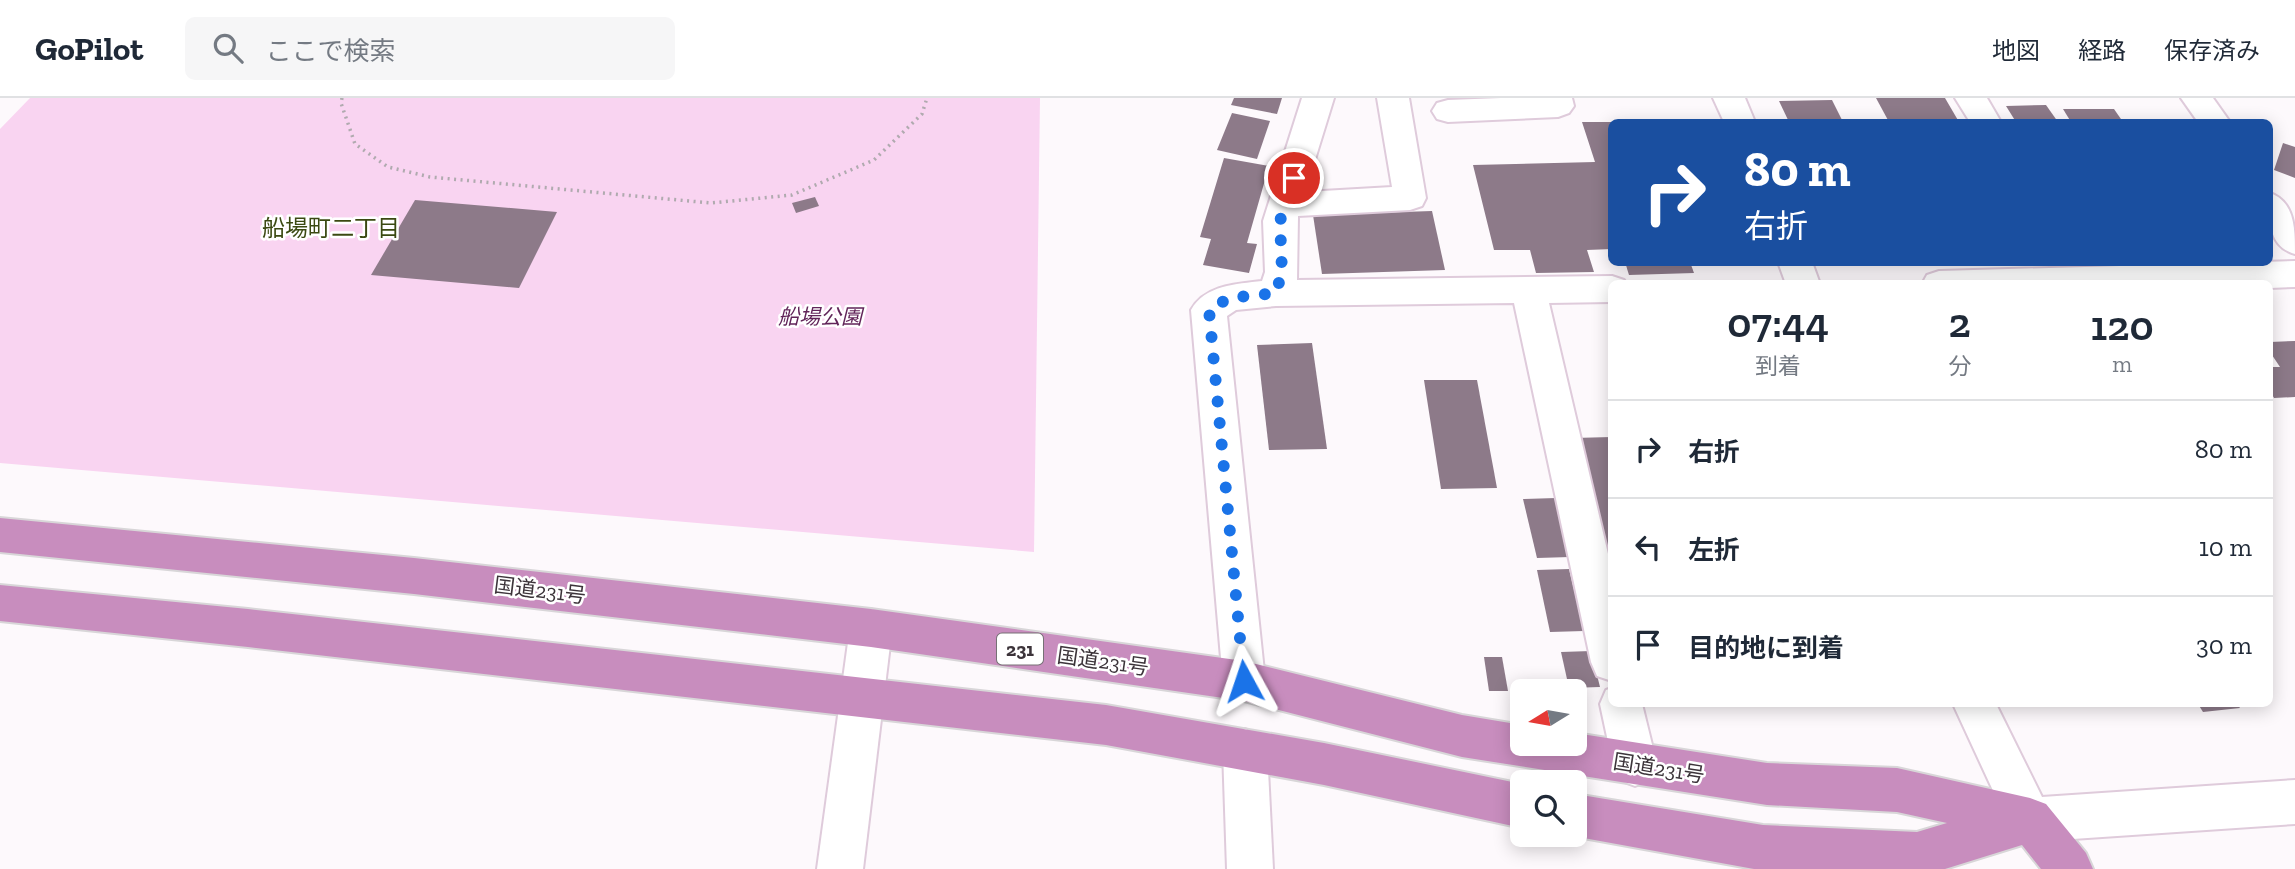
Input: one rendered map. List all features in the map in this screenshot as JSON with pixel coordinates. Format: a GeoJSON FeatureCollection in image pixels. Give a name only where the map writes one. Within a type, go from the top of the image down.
{"type":"FeatureCollection","features":[{"type":"Feature","properties":{"kind":"highway","name":"国道231号"},"geometry":{"type":"LineString","coordinates":[[0,535],[414,576],[871,628],[1244,681],[1462,736],[1635,765],[1767,784],[1897,790],[2030,820]]}},
{"type":"Feature","properties":{"kind":"highway"},"geometry":{"type":"LineString","coordinates":[[0,603],[248,628],[1106,725],[1510,804]]}},
{"type":"Feature","properties":{"kind":"highway"},"geometry":{"type":"LineString","coordinates":[[1587,818],[1763,848],[1917,855],[2030,820]]}},
{"type":"Feature","properties":{"kind":"highway"},"geometry":{"type":"LineString","coordinates":[[2030,820],[2039,869]]}},
{"type":"Feature","properties":{"kind":"highway"},"geometry":{"type":"LineString","coordinates":[[2030,820],[2070,869]]}},
{"type":"Feature","properties":{"kind":"street"},"geometry":{"type":"LineString","coordinates":[[1276,293],[1282,272],[1283,213],[1318,98]]}},
{"type":"Feature","properties":{"kind":"street"},"geometry":{"type":"LineString","coordinates":[[1283,213],[1410,198],[1394,98]]}},
{"type":"Feature","properties":{"kind":"street"},"geometry":{"type":"LineString","coordinates":[[1448,111],[1558,106],[1556,98]]}},
{"type":"Feature","properties":{"kind":"street"},"geometry":{"type":"LineString","coordinates":[[1729,98],[1738,119]]}},
{"type":"Feature","properties":{"kind":"street"},"geometry":{"type":"LineString","coordinates":[[1972,98],[1983,119]]}},
{"type":"Feature","properties":{"kind":"street"},"geometry":{"type":"LineString","coordinates":[[2197,98],[2212,119]]}},
{"type":"Feature","properties":{"kind":"street"},"geometry":{"type":"LineString","coordinates":[[2273,209],[2295,242]]}},
{"type":"Feature","properties":{"kind":"street"},"geometry":{"type":"LineString","coordinates":[[1979,280],[2068,271],[2295,274]]}},
{"type":"Feature","properties":{"kind":"street"},"geometry":{"type":"LineString","coordinates":[[1244,681],[1209,310],[1229,298],[1276,293],[1608,289]]}},
{"type":"Feature","properties":{"kind":"street"},"geometry":{"type":"LineString","coordinates":[[1529,290],[1608,644]]}},
{"type":"Feature","properties":{"kind":"street"},"geometry":{"type":"LineString","coordinates":[[840,869],[871,628]]}},
{"type":"Feature","properties":{"kind":"street"},"geometry":{"type":"LineString","coordinates":[[1622,707],[1635,765]]}},
{"type":"Feature","properties":{"kind":"street"},"geometry":{"type":"LineString","coordinates":[[1975,707],[2030,820],[2295,803]]}},
{"type":"Feature","properties":{"kind":"street"},"geometry":{"type":"LineString","coordinates":[[1245,750],[1250,869]]}},
{"type":"Feature","properties":{"kind":"path"},"geometry":{"type":"LineString","coordinates":[[342,98],[341,103],[355,144],[388,167],[430,177],[711,203],[792,195],[874,160],[922,114],[927,98]]}},
{"type":"Feature","properties":{"kind":"green space","name":"船場公園"},"geometry":{"type":"Polygon","coordinates":[[[30,98],[1040,98],[1034,552],[0,463],[0,129],[30,98]]]}},
{"type":"Feature","properties":{"kind":"building"},"geometry":{"type":"Polygon","coordinates":[[[1234,98],[1282,98],[1277,114],[1231,105],[1234,98]]]}},
{"type":"Feature","properties":{"kind":"building"},"geometry":{"type":"Polygon","coordinates":[[[1876,98],[1945,98],[1957,119],[1887,119],[1876,98]]]}},
{"type":"Feature","properties":{"kind":"building"},"geometry":{"type":"Polygon","coordinates":[[[1832,100],[1842,119],[1788,119],[1779,101],[1832,100]]]}},
{"type":"Feature","properties":{"kind":"building"},"geometry":{"type":"Polygon","coordinates":[[[2046,105],[2056,119],[2014,119],[2006,106],[2046,105]]]}},
{"type":"Feature","properties":{"kind":"building"},"geometry":{"type":"Polygon","coordinates":[[[2063,109],[2114,109],[2121,119],[2069,119],[2063,109]]]}},
{"type":"Feature","properties":{"kind":"building"},"geometry":{"type":"Polygon","coordinates":[[[1232,113],[1270,121],[1257,159],[1217,150],[1232,113]]]}},
{"type":"Feature","properties":{"kind":"building"},"geometry":{"type":"Polygon","coordinates":[[[1582,122],[1608,122],[1608,249],[1587,250],[1594,272],[1536,273],[1530,250],[1494,250],[1473,165],[1595,162],[1582,122]]]}},
{"type":"Feature","properties":{"kind":"building"},"geometry":{"type":"Polygon","coordinates":[[[2283,143],[2295,147],[2295,178],[2274,170],[2283,143]]]}},
{"type":"Feature","properties":{"kind":"building"},"geometry":{"type":"Polygon","coordinates":[[[1224,158],[1269,166],[1247,243],[1257,244],[1249,273],[1203,265],[1211,239],[1200,237],[1224,158]]]}},
{"type":"Feature","properties":{"kind":"building"},"geometry":{"type":"Polygon","coordinates":[[[815,197],[819,206],[796,213],[792,203],[815,197]]]}},
{"type":"Feature","properties":{"kind":"building"},"geometry":{"type":"Polygon","coordinates":[[[415,200],[557,212],[519,288],[371,275],[415,200]]]}},
{"type":"Feature","properties":{"kind":"building"},"geometry":{"type":"Polygon","coordinates":[[[1432,211],[1445,270],[1322,274],[1313,215],[1432,211]]]}},
{"type":"Feature","properties":{"kind":"building"},"geometry":{"type":"Polygon","coordinates":[[[1626,266],[1691,266],[1694,273],[1629,275],[1626,266]]]}},
{"type":"Feature","properties":{"kind":"building"},"geometry":{"type":"Polygon","coordinates":[[[2295,341],[2295,397],[2273,396],[2273,367],[2280,367],[2273,356],[2273,342],[2295,341]]]}},
{"type":"Feature","properties":{"kind":"building"},"geometry":{"type":"Polygon","coordinates":[[[1312,343],[1327,449],[1269,450],[1257,345],[1312,343]]]}},
{"type":"Feature","properties":{"kind":"building"},"geometry":{"type":"Polygon","coordinates":[[[1424,380],[1477,380],[1497,488],[1441,489],[1424,380]]]}},
{"type":"Feature","properties":{"kind":"building"},"geometry":{"type":"Polygon","coordinates":[[[1608,437],[1608,571],[1573,438],[1608,437]]]}},
{"type":"Feature","properties":{"kind":"building"},"geometry":{"type":"Polygon","coordinates":[[[1556,498],[1570,557],[1537,558],[1523,499],[1556,498]]]}},
{"type":"Feature","properties":{"kind":"building"},"geometry":{"type":"Polygon","coordinates":[[[1569,569],[1584,631],[1550,632],[1537,570],[1569,569]]]}},
{"type":"Feature","properties":{"kind":"building"},"geometry":{"type":"Polygon","coordinates":[[[1591,651],[1600,687],[1587,687],[1587,679],[1567,679],[1561,652],[1591,651]]]}},
{"type":"Feature","properties":{"kind":"building"},"geometry":{"type":"Polygon","coordinates":[[[1484,657],[1502,657],[1508,691],[1489,691],[1484,657]]]}},
{"type":"Feature","properties":{"kind":"building"},"geometry":{"type":"Polygon","coordinates":[[[2200,707],[2240,708],[2203,712],[2200,707]]]}},
{"type":"Feature","properties":{"kind":"district","name":"船場町二丁目"},"geometry":{"type":"Point","coordinates":[331,228]}},
{"type":"Feature","properties":{"kind":"route"},"geometry":{"type":"LineString","coordinates":[[1244,681],[1209,310],[1229,298],[1276,293],[1282,272],[1280,221],[1294,178]]}}]}
